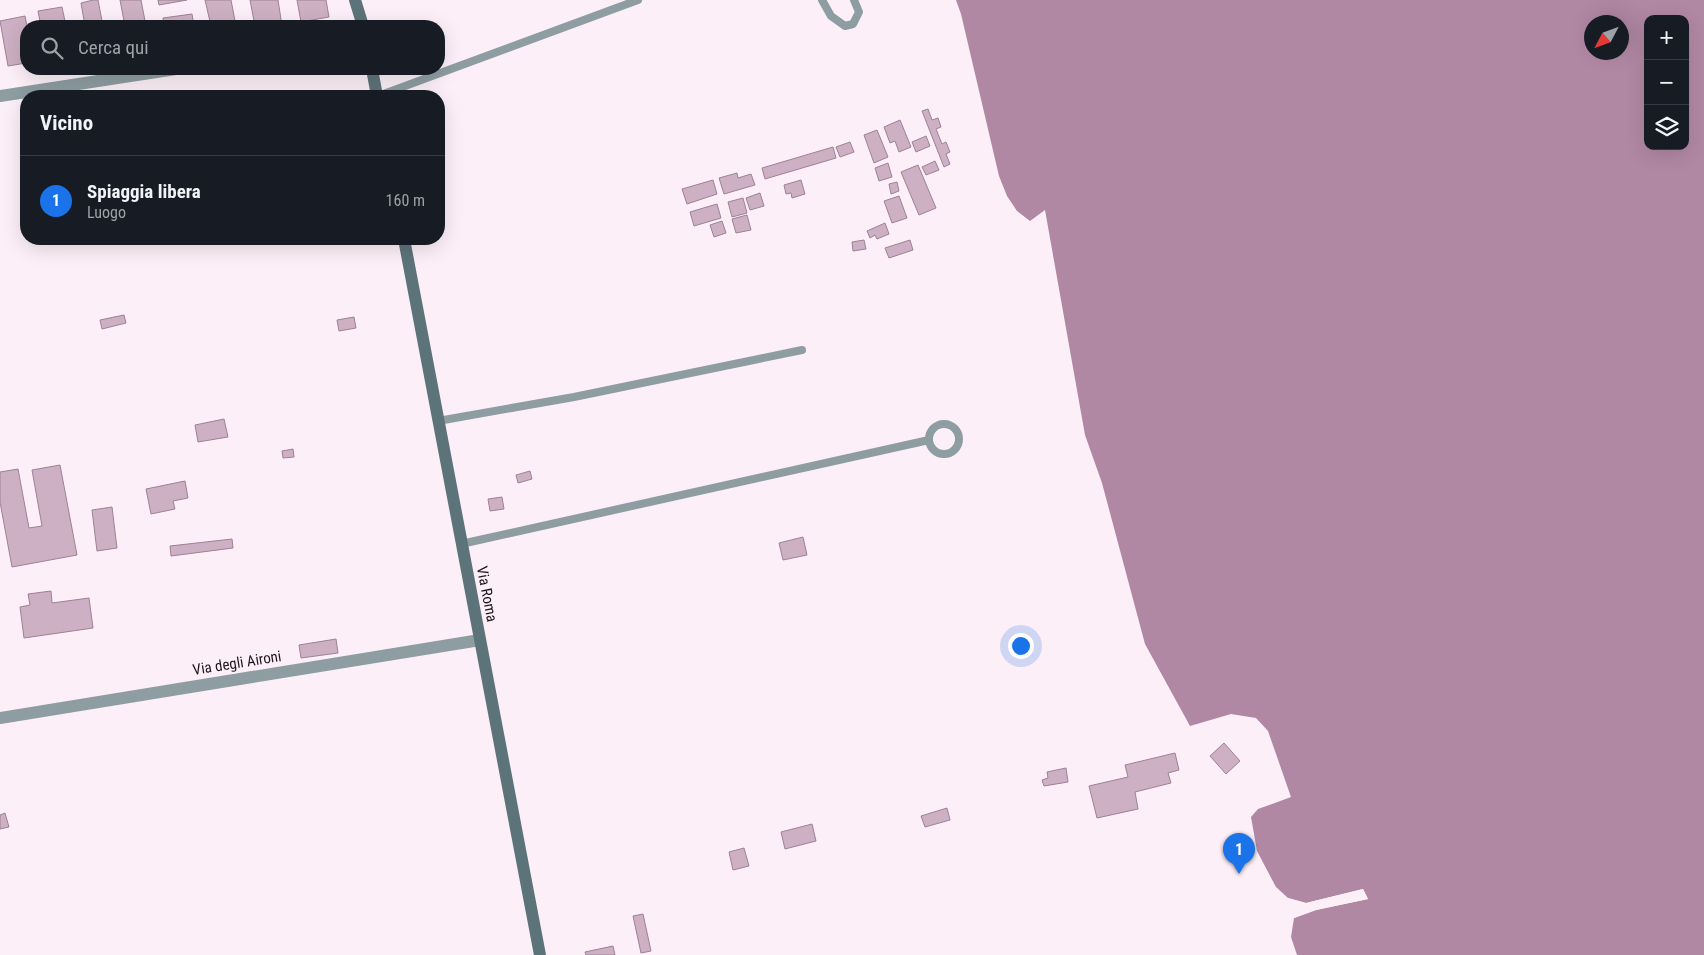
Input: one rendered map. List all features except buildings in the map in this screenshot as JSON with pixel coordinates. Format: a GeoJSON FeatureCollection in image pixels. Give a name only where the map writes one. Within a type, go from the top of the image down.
{"type":"FeatureCollection","features":[{"type":"Feature","properties":{"kind":"street"},"geometry":{"type":"LineString","coordinates":[[355,0],[361,20]]}},
{"type":"Feature","properties":{"kind":"street"},"geometry":{"type":"LineString","coordinates":[[39,90],[137,75]]}},
{"type":"Feature","properties":{"kind":"street"},"geometry":{"type":"LineString","coordinates":[[373,75],[377,90]]}},
{"type":"Feature","properties":{"kind":"street"},"geometry":{"type":"LineString","coordinates":[[0,96],[20,93]]}},
{"type":"Feature","properties":{"kind":"street","name":"Via Roma"},"geometry":{"type":"LineString","coordinates":[[405,245],[540,955]]}},
{"type":"Feature","properties":{"kind":"street","name":"Via degli Aironi"},"geometry":{"type":"LineString","coordinates":[[0,718],[480,640]]}},
{"type":"Feature","properties":{"kind":"lane"},"geometry":{"type":"LineString","coordinates":[[445,71],[638,0]]}},
{"type":"Feature","properties":{"kind":"lane"},"geometry":{"type":"LineString","coordinates":[[822,0],[831,16],[845,26],[852,24],[859,12],[854,0]]}},
{"type":"Feature","properties":{"kind":"lane"},"geometry":{"type":"LineString","coordinates":[[394,90],[435,75]]}},
{"type":"Feature","properties":{"kind":"lane"},"geometry":{"type":"LineString","coordinates":[[438,421],[574,397],[802,350]]}},
{"type":"Feature","properties":{"kind":"lane"},"geometry":{"type":"LineString","coordinates":[[461,544],[929,440]]}},
{"type":"Feature","properties":{"kind":"shaded area"},"geometry":{"type":"Polygon","coordinates":[[[956,0],[1704,0],[1704,955],[1297,955],[1291,937],[1294,918],[1316,910],[1368,899],[1363,889],[1306,903],[1288,898],[1276,887],[1257,851],[1251,817],[1258,809],[1291,797],[1268,731],[1256,718],[1231,714],[1190,726],[1145,644],[1102,483],[1085,435],[1045,210],[1030,221],[1017,211],[1007,196],[999,176],[961,14],[956,0]]]}},
{"type":"Feature","properties":{"kind":"pier"},"geometry":{"type":"Polygon","coordinates":[[[1363,889],[1368,899],[1316,910],[1294,918],[1293,916],[1315,907],[1365,897],[1362,892],[1305,906],[1289,901],[1288,898],[1306,903],[1363,889]]]}},
{"type":"Feature","properties":{"kind":"place","name":"Spiaggia libera"},"geometry":{"type":"Point","coordinates":[1239,874]}}]}
